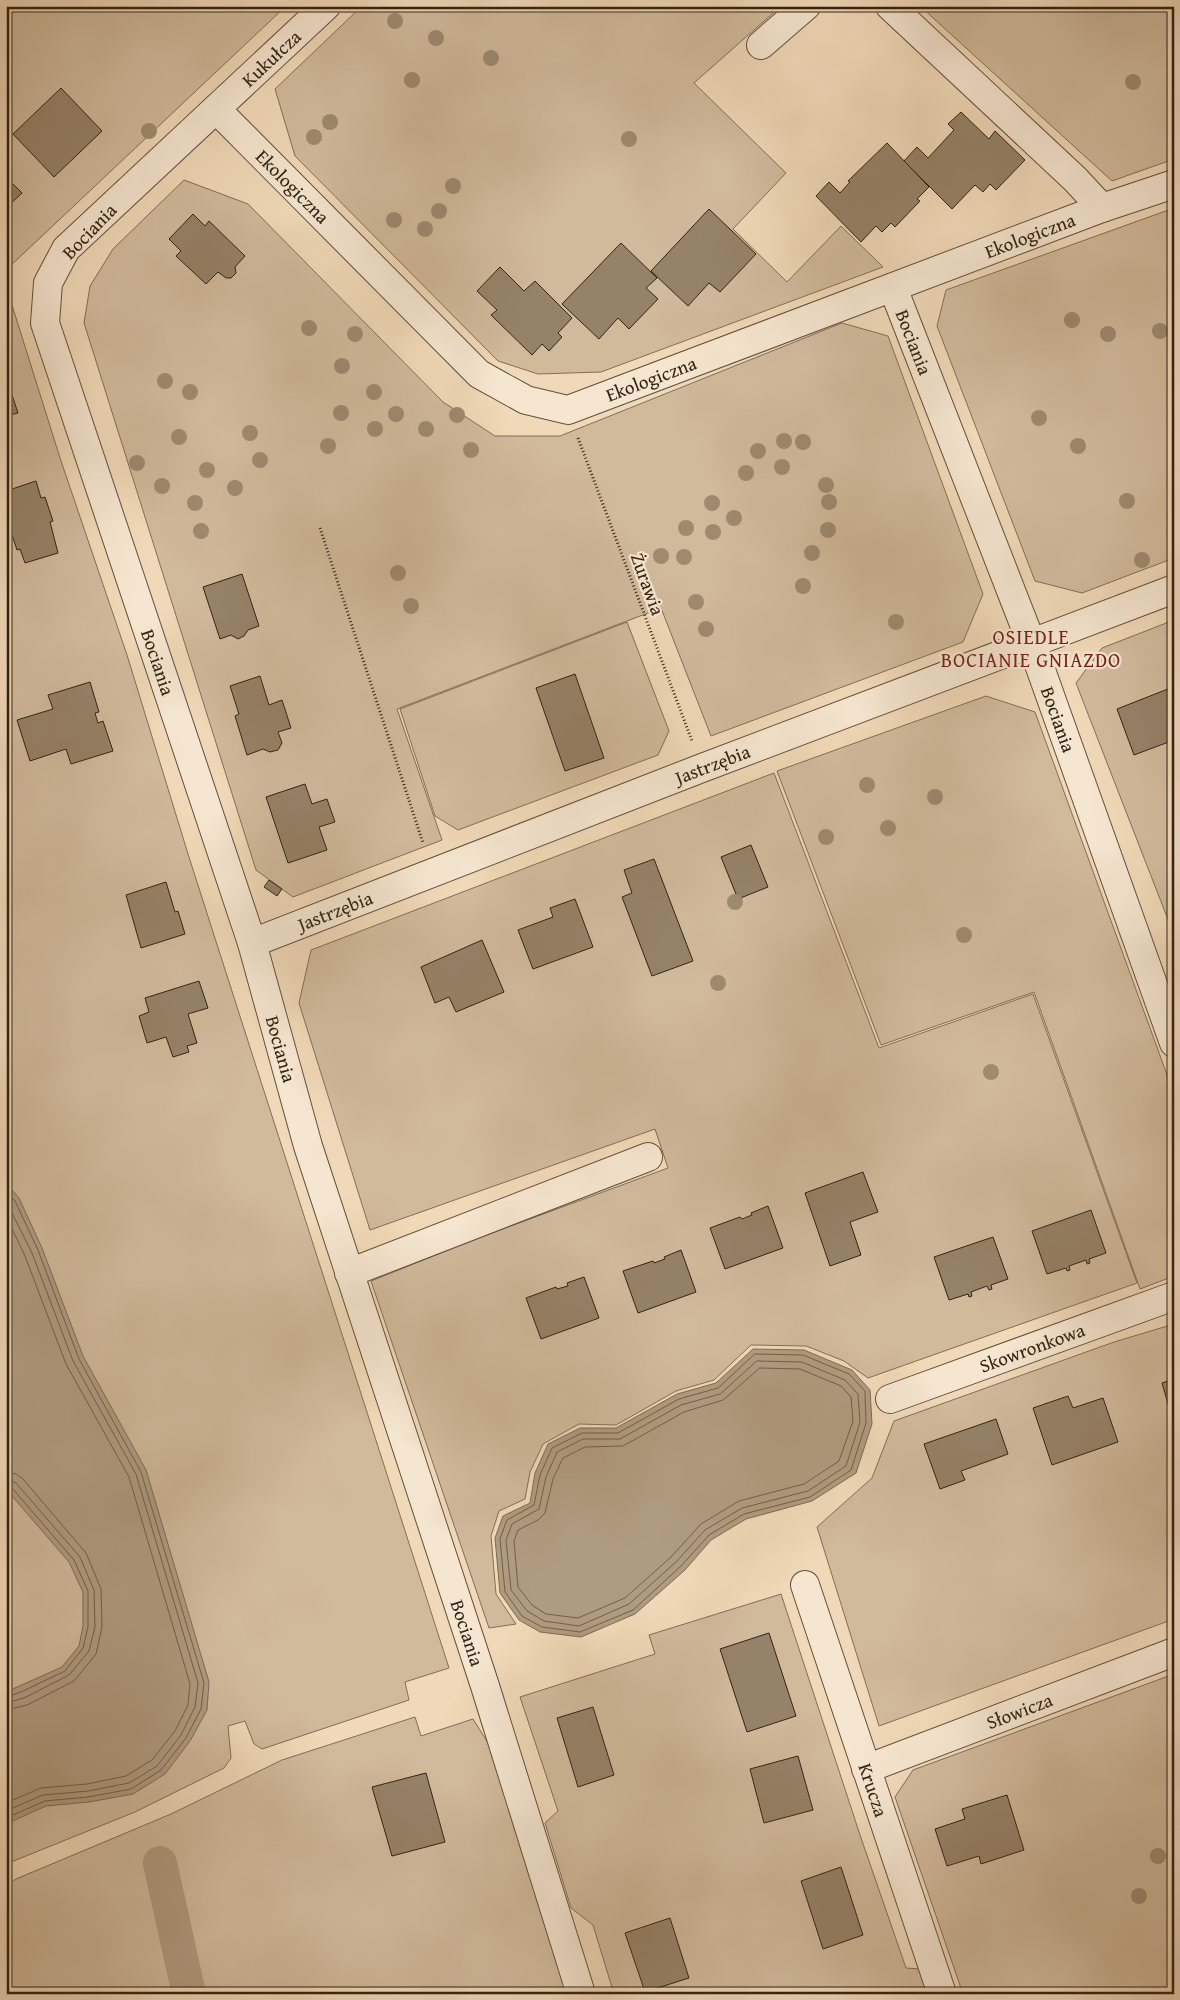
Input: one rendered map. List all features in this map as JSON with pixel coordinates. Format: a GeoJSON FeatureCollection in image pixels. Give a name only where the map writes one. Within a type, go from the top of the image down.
{"type":"FeatureCollection","features":[{"type":"Feature","properties":{"kind":"street","name":"Kukułcza"},"geometry":{"type":"LineString","coordinates":[[216,109],[326,6]]}},
{"type":"Feature","properties":{"kind":"street"},"geometry":{"type":"LineString","coordinates":[[761,45],[806,6]]}},
{"type":"Feature","properties":{"kind":"street"},"geometry":{"type":"LineString","coordinates":[[890,6],[1075,179],[1102,208]]}},
{"type":"Feature","properties":{"kind":"street","name":"Ekologiczna"},"geometry":{"type":"LineString","coordinates":[[216,109],[479,374],[526,400],[568,410],[1102,208],[1174,184]]}},
{"type":"Feature","properties":{"kind":"street","name":"Bociania"},"geometry":{"type":"LineString","coordinates":[[216,109],[66,249],[48,283],[45,323],[252,943],[308,1146],[485,1686],[581,1994]]}},
{"type":"Feature","properties":{"kind":"street","name":"Bociania"},"geometry":{"type":"LineString","coordinates":[[893,288],[1031,642],[1174,1043]]}},
{"type":"Feature","properties":{"kind":"street","name":"Jastrzębia"},"geometry":{"type":"LineString","coordinates":[[252,943],[702,768],[1174,589]]}},
{"type":"Feature","properties":{"kind":"street"},"geometry":{"type":"LineString","coordinates":[[349,1273],[648,1157]]}},
{"type":"Feature","properties":{"kind":"street","name":"Skowronkowa"},"geometry":{"type":"LineString","coordinates":[[890,1399],[1174,1296]]}},
{"type":"Feature","properties":{"kind":"street","name":"Krucza"},"geometry":{"type":"LineString","coordinates":[[805,1586],[942,1994]]}},
{"type":"Feature","properties":{"kind":"street","name":"Słowicza"},"geometry":{"type":"LineString","coordinates":[[866,1769],[1174,1652]]}},
{"type":"Feature","properties":{"kind":"path","name":"Żurawia"},"geometry":{"type":"LineString","coordinates":[[568,410],[702,768]]}},
{"type":"Feature","properties":{"kind":"path"},"geometry":{"type":"LineString","coordinates":[[320,528],[433,872]]}},
{"type":"Feature","properties":{"kind":"shaded area"},"geometry":{"type":"Polygon","coordinates":[[[6,6],[286,6],[6,270],[6,6]]]}},
{"type":"Feature","properties":{"kind":"shaded area"},"geometry":{"type":"Polygon","coordinates":[[[362,6],[781,6],[694,83],[786,173],[733,229],[787,282],[841,226],[883,267],[601,372],[538,374],[498,361],[295,156],[275,89],[362,6]]]}},
{"type":"Feature","properties":{"kind":"shaded area"},"geometry":{"type":"Polygon","coordinates":[[[920,6],[1174,6],[1174,159],[1112,181],[920,6]]]}},
{"type":"Feature","properties":{"kind":"shaded area"},"geometry":{"type":"Polygon","coordinates":[[[184,180],[248,204],[443,402],[495,436],[560,436],[842,323],[888,336],[983,594],[963,642],[711,736],[661,608],[397,709],[442,840],[293,897],[256,870],[84,323],[90,286],[113,249],[184,180]]]}},
{"type":"Feature","properties":{"kind":"shaded area"},"geometry":{"type":"Polygon","coordinates":[[[1174,208],[1174,558],[1082,593],[1035,581],[937,326],[946,290],[1174,208]]]}},
{"type":"Feature","properties":{"kind":"shaded area"},"geometry":{"type":"Polygon","coordinates":[[[6,286],[60,458],[127,655],[188,854],[449,1668],[405,1682],[409,1700],[262,1749],[254,1744],[245,1721],[228,1726],[231,1758],[224,1768],[135,1812],[6,1864],[6,286]]]}},
{"type":"Feature","properties":{"kind":"shaded area"},"geometry":{"type":"Polygon","coordinates":[[[1174,620],[1174,935],[1076,683],[1102,648],[1174,620]]]}},
{"type":"Feature","properties":{"kind":"shaded area"},"geometry":{"type":"Polygon","coordinates":[[[627,622],[669,731],[658,755],[458,830],[435,816],[400,709],[627,622]]]}},
{"type":"Feature","properties":{"kind":"shaded area"},"geometry":{"type":"Polygon","coordinates":[[[986,696],[1035,712],[1174,1094],[1174,1276],[1140,1289],[1034,992],[881,1045],[777,771],[986,696]]]}},
{"type":"Feature","properties":{"kind":"shaded area"},"geometry":{"type":"Polygon","coordinates":[[[774,773],[879,1048],[1033,994],[1137,1283],[868,1378],[844,1361],[806,1346],[751,1345],[714,1380],[676,1391],[616,1425],[579,1424],[543,1444],[530,1472],[525,1499],[499,1511],[491,1536],[496,1594],[516,1624],[489,1628],[371,1281],[481,1237],[668,1168],[655,1129],[370,1230],[299,1003],[311,950],[774,773]]]}},
{"type":"Feature","properties":{"kind":"shaded area"},"geometry":{"type":"Polygon","coordinates":[[[1174,1324],[1174,1619],[879,1726],[817,1527],[872,1478],[894,1421],[1114,1342],[1174,1324]]]}},
{"type":"Feature","properties":{"kind":"shaded area"},"geometry":{"type":"Polygon","coordinates":[[[781,1594],[906,1968],[920,1969],[929,1994],[614,1994],[593,1925],[571,1908],[545,1823],[558,1811],[520,1697],[655,1654],[649,1635],[781,1594]]]}},
{"type":"Feature","properties":{"kind":"shaded area"},"geometry":{"type":"Polygon","coordinates":[[[1174,1674],[1174,1994],[963,1994],[895,1797],[913,1770],[1174,1674]]]}},
{"type":"Feature","properties":{"kind":"shaded area"},"geometry":{"type":"Polygon","coordinates":[[[415,1717],[421,1736],[473,1719],[490,1746],[568,1994],[6,1994],[6,1886],[16,1879],[171,1814],[282,1760],[415,1717]]]}},
{"type":"Feature","properties":{"kind":"water"},"geometry":{"type":"Polygon","coordinates":[[[6,1183],[19,1198],[42,1248],[83,1356],[146,1470],[209,1682],[207,1710],[190,1741],[165,1774],[133,1794],[89,1802],[46,1806],[6,1824],[6,1692],[62,1667],[79,1646],[83,1626],[83,1592],[69,1562],[6,1489],[6,1183]]]}},
{"type":"Feature","properties":{"kind":"water"},"geometry":{"type":"Polygon","coordinates":[[[753,1349],[804,1350],[852,1370],[870,1390],[872,1424],[856,1473],[812,1501],[746,1519],[711,1540],[685,1570],[635,1614],[581,1637],[540,1632],[519,1620],[500,1593],[495,1538],[503,1516],[530,1503],[535,1473],[548,1444],[580,1428],[616,1428],[677,1394],[716,1383],[753,1349]]]}},
{"type":"Feature","properties":{"kind":"building"},"geometry":{"type":"Polygon","coordinates":[[[61,88],[102,131],[54,177],[13,134],[61,88]]]}},
{"type":"Feature","properties":{"kind":"building"},"geometry":{"type":"Polygon","coordinates":[[[961,112],[989,139],[995,131],[1025,160],[996,190],[990,184],[983,192],[975,185],[952,209],[904,161],[917,147],[928,158],[954,130],[948,124],[961,112]]]}},
{"type":"Feature","properties":{"kind":"building"},"geometry":{"type":"Polygon","coordinates":[[[887,143],[929,187],[917,199],[920,201],[895,227],[891,223],[882,232],[876,226],[861,242],[816,196],[829,182],[840,193],[850,182],[848,181],[887,143]]]}},
{"type":"Feature","properties":{"kind":"building"},"geometry":{"type":"Polygon","coordinates":[[[6,177],[22,193],[6,208],[6,177]]]}},
{"type":"Feature","properties":{"kind":"building"},"geometry":{"type":"Polygon","coordinates":[[[709,209],[756,254],[720,292],[709,283],[688,306],[651,271],[709,209]]]}},
{"type":"Feature","properties":{"kind":"building"},"geometry":{"type":"Polygon","coordinates":[[[193,214],[205,226],[209,221],[245,256],[235,267],[236,273],[231,278],[226,278],[218,272],[206,284],[176,256],[181,251],[169,239],[193,214]]]}},
{"type":"Feature","properties":{"kind":"building"},"geometry":{"type":"Polygon","coordinates":[[[621,243],[657,278],[646,288],[658,299],[629,329],[618,318],[599,339],[562,304],[621,243]]]}},
{"type":"Feature","properties":{"kind":"building"},"geometry":{"type":"Polygon","coordinates":[[[500,267],[524,291],[535,281],[572,318],[558,333],[562,337],[549,351],[542,344],[532,355],[491,315],[497,310],[477,291],[500,267]]]}},
{"type":"Feature","properties":{"kind":"building"},"geometry":{"type":"Polygon","coordinates":[[[9,386],[18,413],[6,416],[6,387],[9,386]]]}},
{"type":"Feature","properties":{"kind":"building"},"geometry":{"type":"Polygon","coordinates":[[[36,481],[41,498],[45,497],[53,521],[50,522],[58,553],[25,563],[20,549],[17,550],[12,535],[6,537],[6,491],[36,481]]]}},
{"type":"Feature","properties":{"kind":"building"},"geometry":{"type":"Polygon","coordinates":[[[242,574],[259,626],[248,630],[244,636],[238,639],[231,635],[220,639],[203,587],[242,574]]]}},
{"type":"Feature","properties":{"kind":"building"},"geometry":{"type":"Polygon","coordinates":[[[575,674],[604,758],[565,771],[536,688],[575,674]]]}},
{"type":"Feature","properties":{"kind":"building"},"geometry":{"type":"Polygon","coordinates":[[[260,676],[269,705],[282,700],[291,728],[278,732],[282,743],[278,750],[270,752],[263,749],[247,755],[235,716],[239,714],[230,686],[260,676]]]}},
{"type":"Feature","properties":{"kind":"building"},"geometry":{"type":"Polygon","coordinates":[[[90,682],[99,712],[95,713],[98,723],[103,721],[113,751],[71,764],[66,749],[30,761],[17,720],[53,709],[48,695],[90,682]]]}},
{"type":"Feature","properties":{"kind":"building"},"geometry":{"type":"Polygon","coordinates":[[[1173,687],[1174,740],[1134,755],[1117,709],[1173,687]]]}},
{"type":"Feature","properties":{"kind":"building"},"geometry":{"type":"Polygon","coordinates":[[[305,784],[312,804],[327,799],[335,822],[319,827],[327,850],[288,863],[266,797],[305,784]]]}},
{"type":"Feature","properties":{"kind":"building"},"geometry":{"type":"Polygon","coordinates":[[[751,845],[768,887],[738,899],[721,857],[751,845]]]}},
{"type":"Feature","properties":{"kind":"building"},"geometry":{"type":"Polygon","coordinates":[[[654,859],[693,961],[652,976],[622,897],[632,893],[624,870],[654,859]]]}},
{"type":"Feature","properties":{"kind":"building"},"geometry":{"type":"Polygon","coordinates":[[[269,880],[282,889],[277,896],[264,887],[269,880]]]}},
{"type":"Feature","properties":{"kind":"building"},"geometry":{"type":"Polygon","coordinates":[[[166,882],[175,912],[178,911],[185,934],[141,948],[126,895],[166,882]]]}},
{"type":"Feature","properties":{"kind":"building"},"geometry":{"type":"Polygon","coordinates":[[[575,899],[593,947],[533,969],[518,930],[553,917],[550,908],[575,899]]]}},
{"type":"Feature","properties":{"kind":"building"},"geometry":{"type":"Polygon","coordinates":[[[482,940],[504,992],[456,1012],[449,997],[435,1003],[421,967],[482,940]]]}},
{"type":"Feature","properties":{"kind":"building"},"geometry":{"type":"Polygon","coordinates":[[[199,981],[208,1008],[188,1014],[197,1043],[187,1046],[189,1052],[173,1057],[166,1037],[147,1043],[139,1016],[149,1012],[145,998],[199,981]]]}},
{"type":"Feature","properties":{"kind":"building"},"geometry":{"type":"Polygon","coordinates":[[[863,1172],[878,1212],[850,1222],[861,1255],[830,1266],[805,1193],[863,1172]]]}},
{"type":"Feature","properties":{"kind":"building"},"geometry":{"type":"Polygon","coordinates":[[[768,1206],[783,1248],[725,1269],[710,1228],[740,1217],[742,1219],[768,1206]]]}},
{"type":"Feature","properties":{"kind":"building"},"geometry":{"type":"Polygon","coordinates":[[[1091,1210],[1106,1253],[1089,1259],[1090,1263],[1087,1264],[1086,1260],[1069,1266],[1070,1270],[1067,1271],[1066,1268],[1047,1274],[1032,1231],[1091,1210]]]}},
{"type":"Feature","properties":{"kind":"building"},"geometry":{"type":"Polygon","coordinates":[[[993,1237],[1008,1279],[991,1285],[992,1289],[989,1290],[987,1286],[971,1292],[972,1296],[969,1297],[968,1294],[949,1300],[934,1257],[993,1237]]]}},
{"type":"Feature","properties":{"kind":"building"},"geometry":{"type":"Polygon","coordinates":[[[681,1250],[696,1292],[638,1313],[623,1271],[653,1261],[654,1263],[681,1250]]]}},
{"type":"Feature","properties":{"kind":"building"},"geometry":{"type":"Polygon","coordinates":[[[584,1277],[599,1318],[541,1339],[526,1298],[556,1287],[557,1289],[568,1286],[567,1283],[584,1277]]]}},
{"type":"Feature","properties":{"kind":"building"},"geometry":{"type":"Polygon","coordinates":[[[1174,1379],[1174,1425],[1162,1383],[1174,1379]]]}},
{"type":"Feature","properties":{"kind":"building"},"geometry":{"type":"Polygon","coordinates":[[[1068,1396],[1073,1408],[1103,1398],[1118,1442],[1052,1465],[1033,1408],[1068,1396]]]}},
{"type":"Feature","properties":{"kind":"building"},"geometry":{"type":"Polygon","coordinates":[[[996,1419],[1008,1454],[961,1471],[965,1480],[940,1489],[924,1444],[996,1419]]]}},
{"type":"Feature","properties":{"kind":"building"},"geometry":{"type":"Polygon","coordinates":[[[769,1633],[796,1716],[747,1732],[720,1649],[769,1633]]]}},
{"type":"Feature","properties":{"kind":"building"},"geometry":{"type":"Polygon","coordinates":[[[593,1707],[614,1775],[578,1787],[557,1718],[593,1707]]]}},
{"type":"Feature","properties":{"kind":"building"},"geometry":{"type":"Polygon","coordinates":[[[798,1756],[813,1810],[764,1823],[750,1769],[798,1756]]]}},
{"type":"Feature","properties":{"kind":"building"},"geometry":{"type":"Polygon","coordinates":[[[426,1773],[445,1842],[392,1856],[372,1787],[426,1773]]]}},
{"type":"Feature","properties":{"kind":"building"},"geometry":{"type":"Polygon","coordinates":[[[1007,1795],[1024,1850],[981,1864],[979,1856],[947,1866],[935,1829],[965,1819],[962,1809],[1007,1795]]]}},
{"type":"Feature","properties":{"kind":"building"},"geometry":{"type":"Polygon","coordinates":[[[841,1867],[863,1935],[823,1949],[801,1881],[841,1867]]]}},
{"type":"Feature","properties":{"kind":"building"},"geometry":{"type":"Polygon","coordinates":[[[670,1918],[689,1978],[645,1992],[625,1933],[670,1918]]]}},
{"type":"Feature","properties":{"kind":"waterway"},"geometry":{"type":"LineString","coordinates":[[160,1863],[189,1994]]}},
{"type":"Feature","properties":{"kind":"district","name":"OSIEDLE BOCIANIE GNIAZDO"},"geometry":{"type":"Point","coordinates":[1031,648]}}]}
